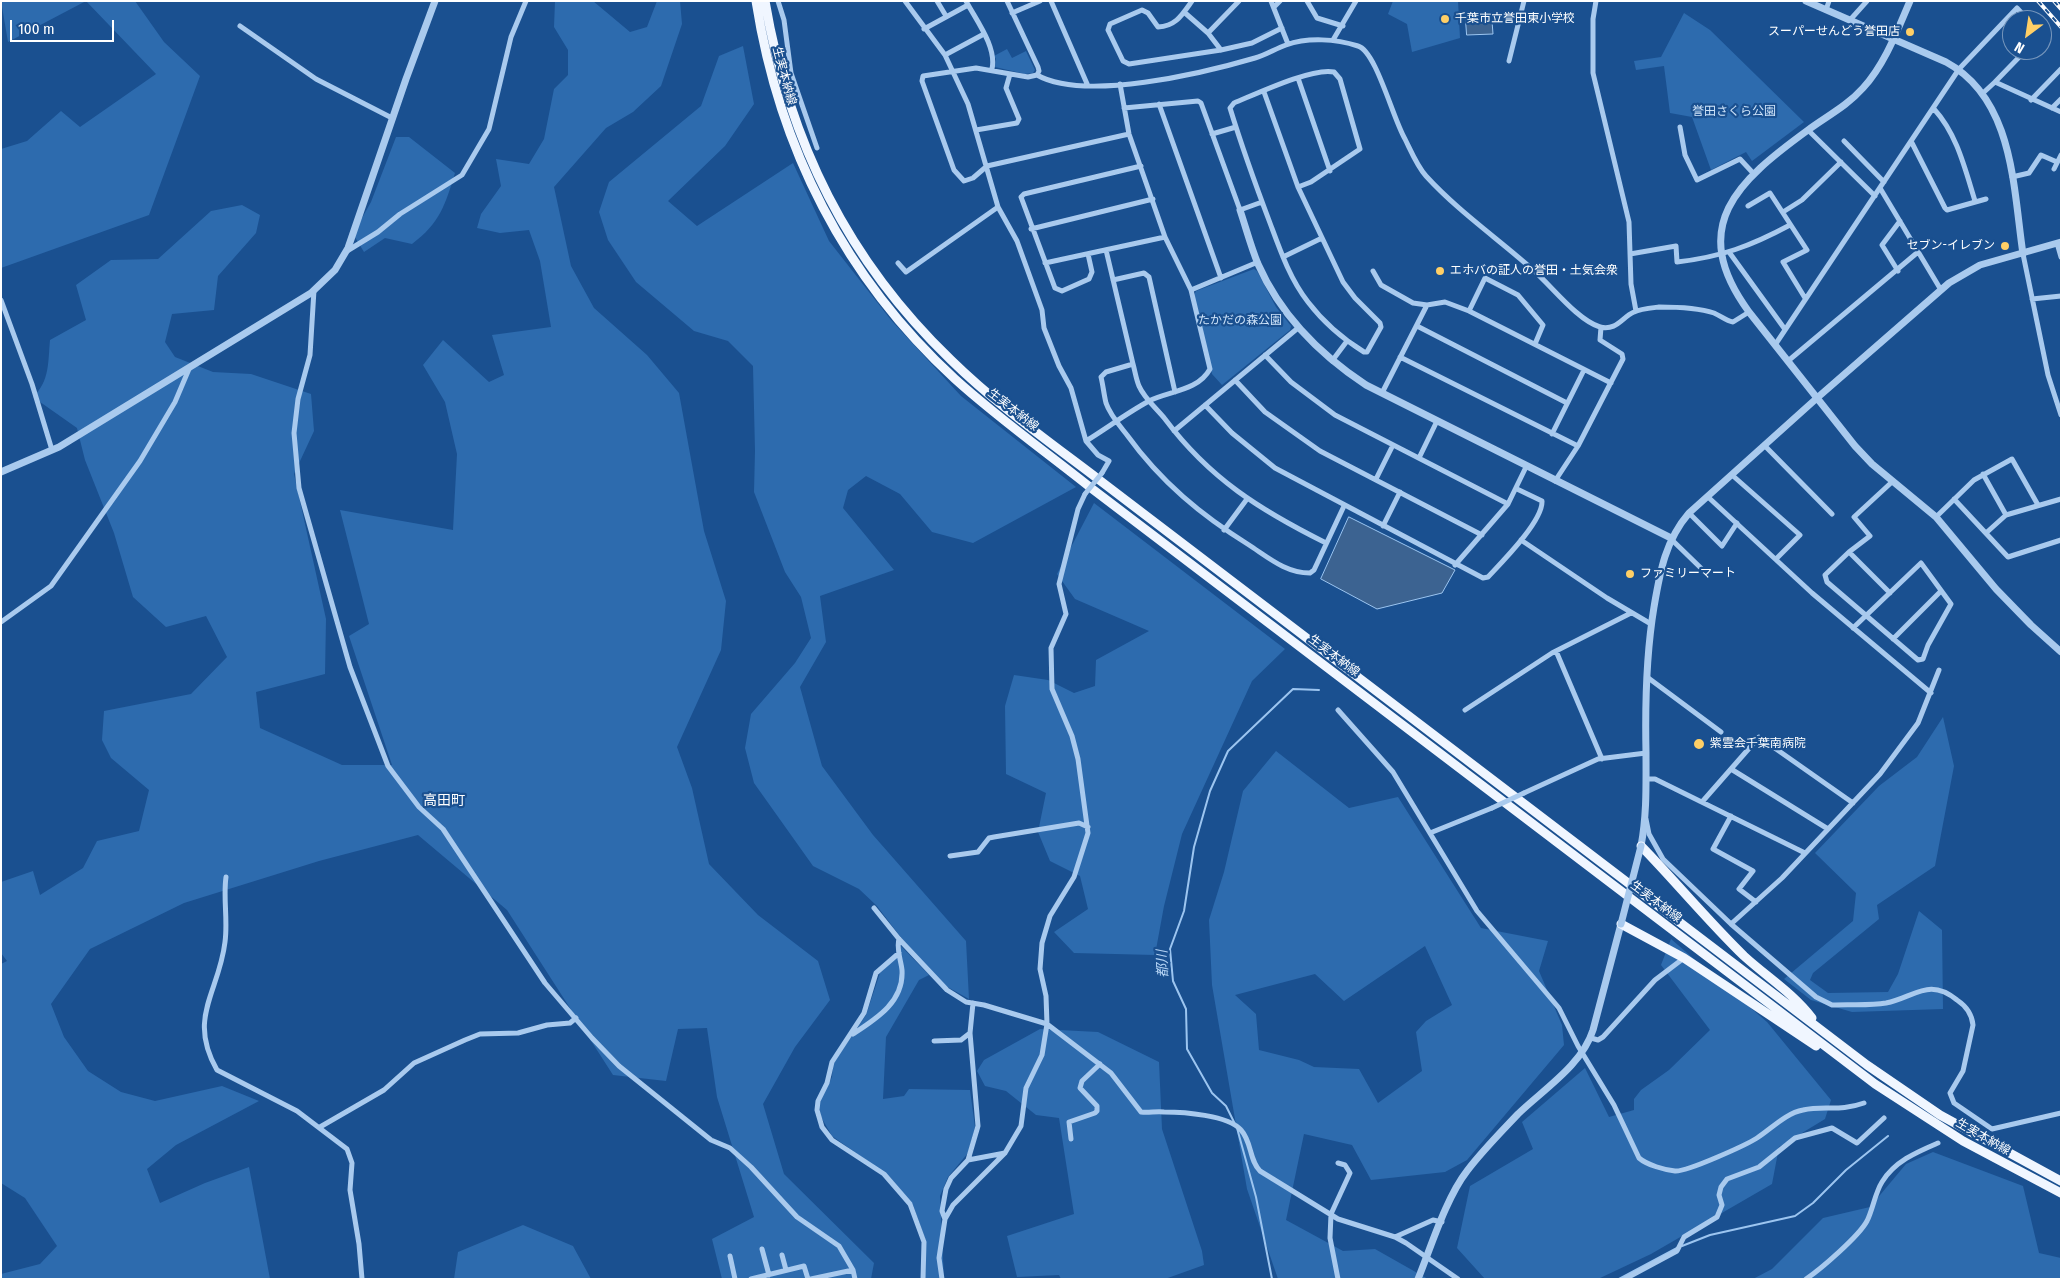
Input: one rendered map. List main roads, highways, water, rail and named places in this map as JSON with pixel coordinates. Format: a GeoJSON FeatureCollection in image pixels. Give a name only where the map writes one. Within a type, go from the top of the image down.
{"type":"FeatureCollection","features":[{"type":"Feature","properties":{"kind":"main road","name":"生実本納線"},"geometry":{"type":"LineString","coordinates":[[756,1],[763,48],[782,117],[800,162],[824,210],[855,262],[882,300],[944,369],[990,409],[1091,488],[1875,1084],[1963,1141],[2061,1193]]}},
{"type":"Feature","properties":{"kind":"main road","name":"生実本納線"},"geometry":{"type":"LineString","coordinates":[[766,1],[779,70],[796,125],[821,183],[851,238],[881,282],[913,320],[952,361],[995,399],[1105,485],[1867,1065],[1940,1114],[2017,1159],[2061,1181]]}},
{"type":"Feature","properties":{"kind":"main road"},"geometry":{"type":"LineString","coordinates":[[1642,846],[1745,957],[1800,1003],[1820,1029]]}},
{"type":"Feature","properties":{"kind":"main road"},"geometry":{"type":"LineString","coordinates":[[1621,924],[1684,958],[1875,1084]]}},
{"type":"Feature","properties":{"kind":"waterway","name":"都川"},"geometry":{"type":"LineString","coordinates":[[1235,1124],[1226,1106],[1212,1093],[1187,1049],[1186,1009],[1173,981],[1170,949],[1184,911],[1194,847],[1210,791],[1228,751],[1293,689],[1319,690]]}},
{"type":"Feature","properties":{"kind":"waterway","name":"都川"},"geometry":{"type":"LineString","coordinates":[[1237,1128],[1256,1197],[1272,1279]]}},
{"type":"Feature","properties":{"kind":"waterway"},"geometry":{"type":"LineString","coordinates":[[1682,1246],[1710,1235],[1795,1216],[1813,1203],[1846,1170],[1888,1136]]}},
{"type":"Feature","properties":{"kind":"waterway"},"geometry":{"type":"LineString","coordinates":[[1619,1279],[1677,1248]]}},
{"type":"Feature","properties":{"kind":"railway"},"geometry":{"type":"LineString","coordinates":[[2038,1],[2061,27]]}},
{"type":"Feature","properties":{"kind":"railway"},"geometry":{"type":"LineString","coordinates":[[2054,1],[2061,9]]}},
{"type":"Feature","properties":{"kind":"place","name":"千葉市立誉田東小学校"},"geometry":{"type":"Point","coordinates":[1445,19]}},
{"type":"Feature","properties":{"kind":"place","name":"スーパーせんどう誉田店"},"geometry":{"type":"Point","coordinates":[1910,32]}},
{"type":"Feature","properties":{"kind":"place","name":"セブン-イレブン"},"geometry":{"type":"Point","coordinates":[2005,246]}},
{"type":"Feature","properties":{"kind":"place","name":"エホバの証人の誉田・土気会衆"},"geometry":{"type":"Point","coordinates":[1440,271]}},
{"type":"Feature","properties":{"kind":"place","name":"ファミリーマート"},"geometry":{"type":"Point","coordinates":[1630,574]}},
{"type":"Feature","properties":{"kind":"place","name":"紫雲会千葉南病院"},"geometry":{"type":"Point","coordinates":[1699,744]}},
{"type":"Feature","properties":{"kind":"district","name":"高田町"},"geometry":{"type":"Point","coordinates":[444,801]}},
{"type":"Feature","properties":{"kind":"park label","name":"誉田さくら公園"},"geometry":{"type":"Point","coordinates":[1734,112]}},
{"type":"Feature","properties":{"kind":"park label","name":"たかだの森公園"},"geometry":{"type":"Point","coordinates":[1240,321]}}]}
